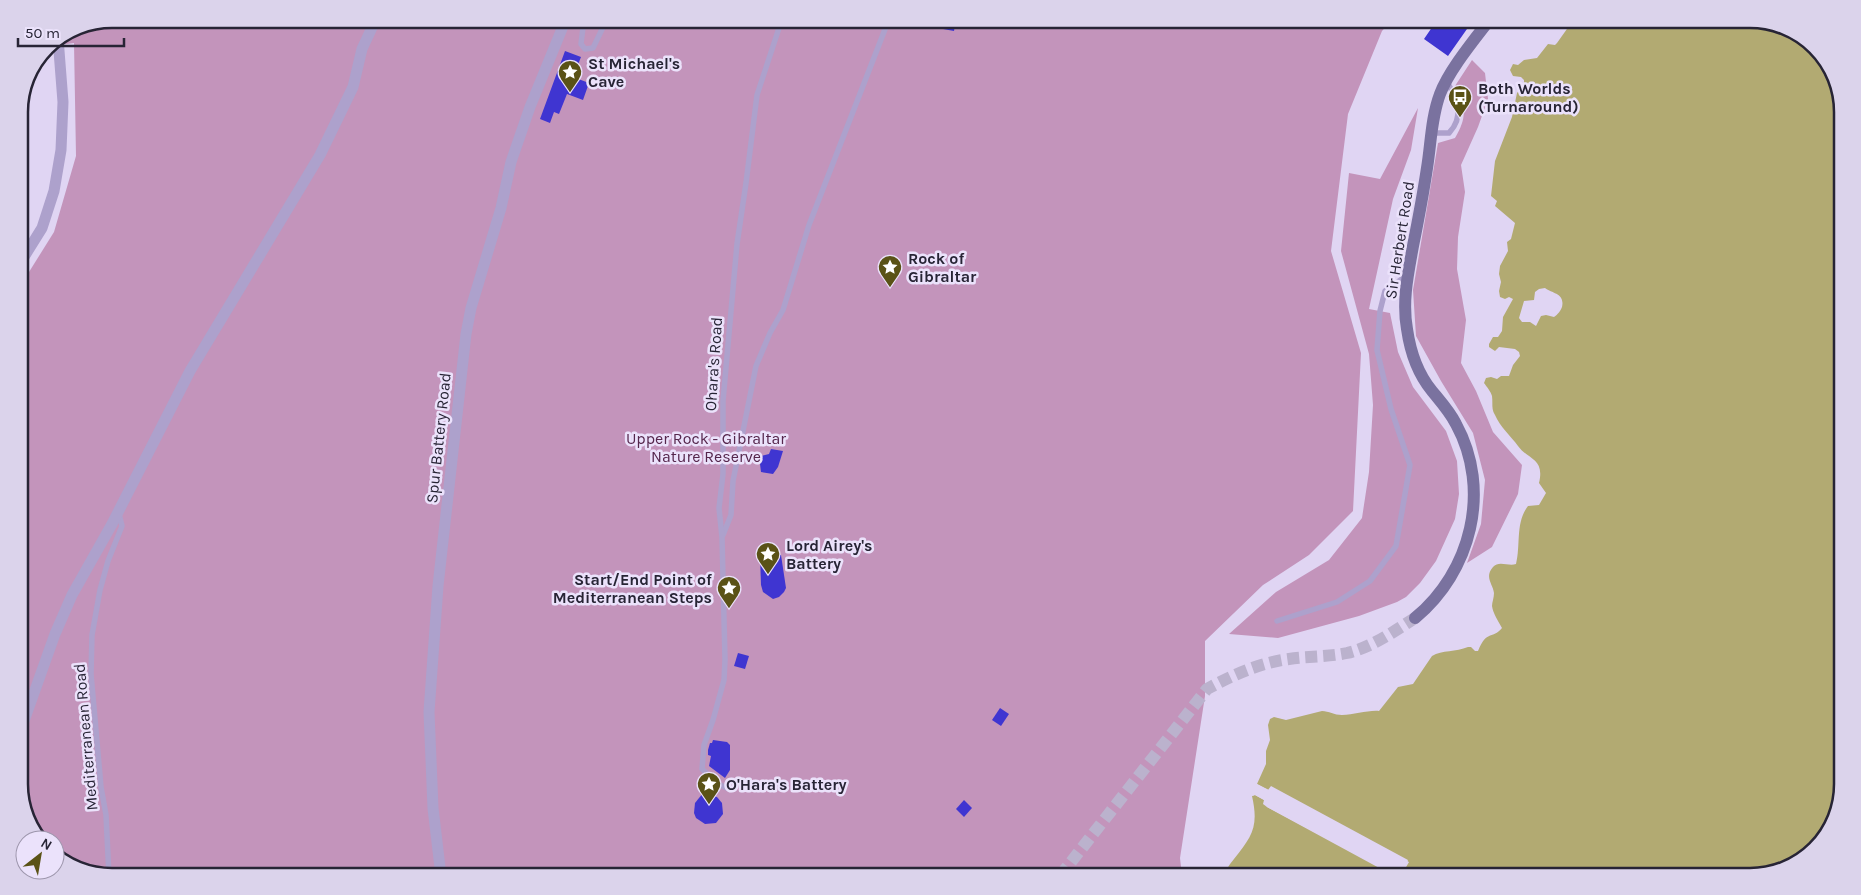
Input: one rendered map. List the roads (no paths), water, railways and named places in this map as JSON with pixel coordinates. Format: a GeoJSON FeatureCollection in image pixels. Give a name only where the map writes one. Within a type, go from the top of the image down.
{"type":"FeatureCollection","features":[{"type":"Feature","properties":{"kind":"main road","name":"Sir Herbert Road"},"geometry":{"type":"LineString","coordinates":[[1415,618],[1429,605],[1446,584],[1460,560],[1471,526],[1474,497],[1469,454],[1463,438],[1448,411],[1425,381],[1408,340],[1405,302],[1408,275],[1439,99],[1446,82],[1484,28]]}},
{"type":"Feature","properties":{"kind":"street"},"geometry":{"type":"LineString","coordinates":[[28,710],[55,634],[72,595],[119,510],[190,371],[320,155],[353,87],[362,49],[372,28]]}},
{"type":"Feature","properties":{"kind":"street","name":"Spur Battery Road"},"geometry":{"type":"LineString","coordinates":[[440,868],[434,808],[429,712],[438,586],[466,334],[471,308],[501,208],[511,162],[530,107],[562,28]]}},
{"type":"Feature","properties":{"kind":"street"},"geometry":{"type":"LineString","coordinates":[[28,251],[42,228],[54,191],[61,150],[63,102],[59,47]]}},
{"type":"Feature","properties":{"kind":"lane"},"geometry":{"type":"LineString","coordinates":[[583,28],[581,44],[585,49],[590,50],[593,48],[603,28]]}},
{"type":"Feature","properties":{"kind":"lane","name":"Ohara's Road"},"geometry":{"type":"LineString","coordinates":[[729,789],[718,784],[702,769],[704,746],[724,680],[725,620],[719,508],[723,474],[723,401],[737,244],[756,95],[779,28]]}},
{"type":"Feature","properties":{"kind":"lane"},"geometry":{"type":"LineString","coordinates":[[722,537],[731,515],[733,481],[756,366],[770,333],[783,310],[809,225],[886,28]]}},
{"type":"Feature","properties":{"kind":"lane"},"geometry":{"type":"LineString","coordinates":[[1432,132],[1449,133],[1458,118],[1458,103],[1446,82]]}},
{"type":"Feature","properties":{"kind":"lane"},"geometry":{"type":"LineString","coordinates":[[1277,621],[1337,602],[1370,581],[1396,546],[1410,465],[1392,409],[1377,350],[1380,311],[1385,291],[1408,275]]}},
{"type":"Feature","properties":{"kind":"lane","name":"Mediterranean Road"},"geometry":{"type":"LineString","coordinates":[[109,868],[106,815],[101,787],[91,674],[92,635],[100,590],[122,526],[119,510]]}},
{"type":"Feature","properties":{"kind":"tunnel"},"geometry":{"type":"LineString","coordinates":[[1066,868],[1207,689],[1236,674],[1267,663],[1347,653],[1365,647],[1382,639],[1415,618]]}},
{"type":"Feature","properties":{"kind":"place","name":"St Michael's Cave"},"geometry":{"type":"Point","coordinates":[570,93]}},
{"type":"Feature","properties":{"kind":"place","name":"Both Worlds (Turnaround)"},"geometry":{"type":"Point","coordinates":[1460,118]}},
{"type":"Feature","properties":{"kind":"place","name":"Rock of Gibraltar"},"geometry":{"type":"Point","coordinates":[890,288]}},
{"type":"Feature","properties":{"kind":"place","name":"Lord Airey's Battery"},"geometry":{"type":"Point","coordinates":[768,575]}},
{"type":"Feature","properties":{"kind":"place","name":"Start/End Point of Mediterranean Steps"},"geometry":{"type":"Point","coordinates":[729,609]}},
{"type":"Feature","properties":{"kind":"place","name":"O'Hara's Battery"},"geometry":{"type":"Point","coordinates":[709,805]}},
{"type":"Feature","properties":{"kind":"park label","name":"Upper Rock - Gibraltar Nature Reserve"},"geometry":{"type":"Point","coordinates":[706,447]}}]}
